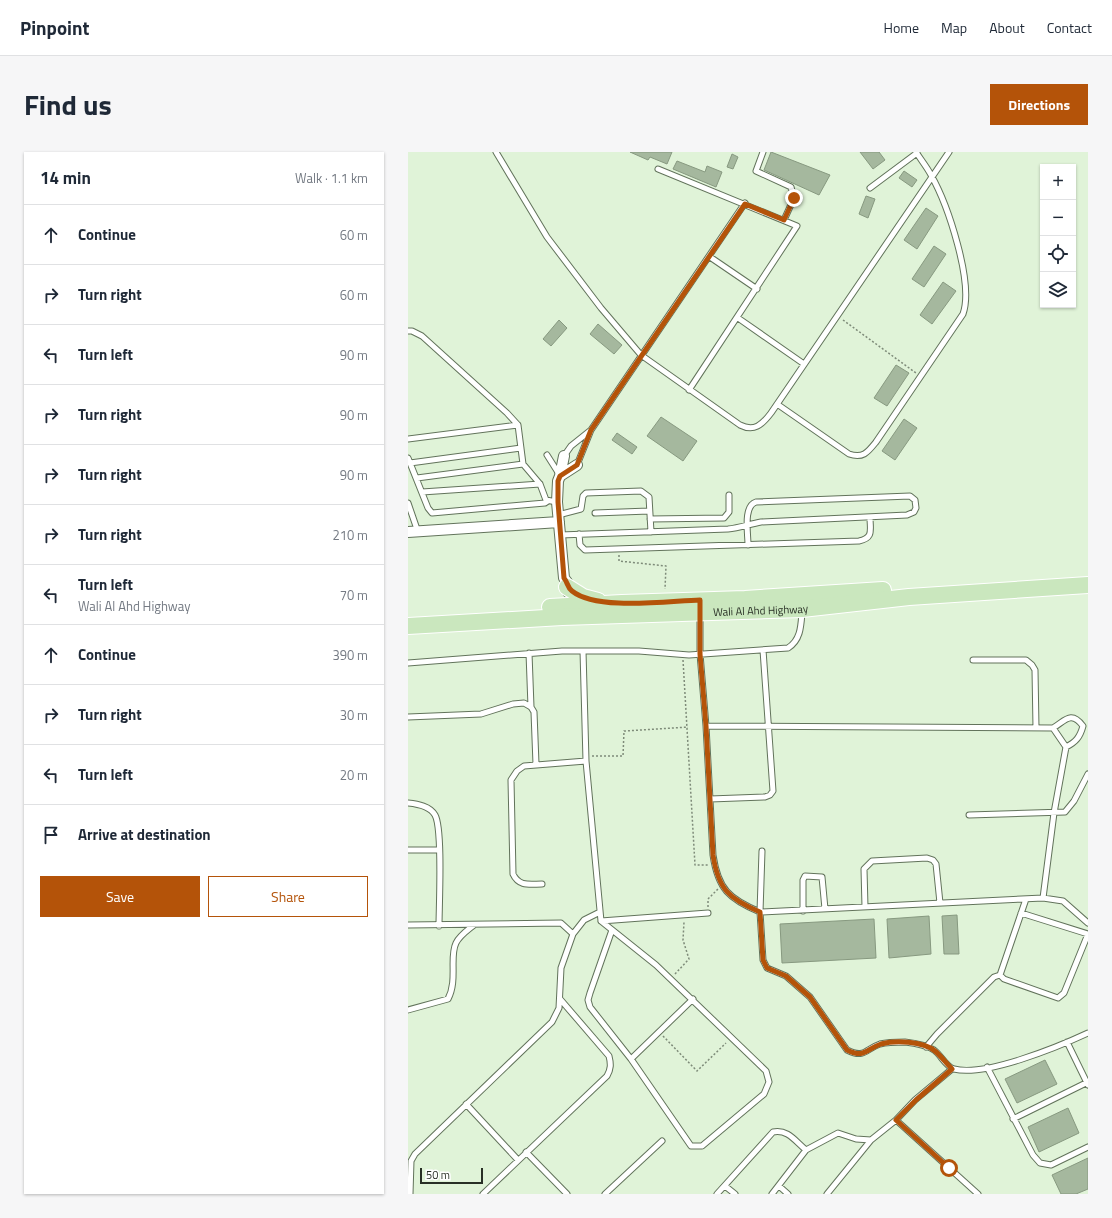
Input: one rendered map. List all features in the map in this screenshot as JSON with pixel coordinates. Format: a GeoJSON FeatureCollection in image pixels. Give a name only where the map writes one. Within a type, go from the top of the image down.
{"type":"FeatureCollection","features":[{"type":"Feature","properties":{"kind":"main road","name":"Wali Al Ahd Highway"},"geometry":{"type":"LineString","coordinates":[[408,618],[541,608],[565,612],[609,603],[664,601],[700,606],[745,599],[905,588],[1088,580]]}},
{"type":"Feature","properties":{"kind":"main road"},"geometry":{"type":"LineString","coordinates":[[541,608],[554,600],[565,585],[583,597],[609,603]]}},
{"type":"Feature","properties":{"kind":"main road","name":"Wali Al Ahd Highway"},"geometry":{"type":"LineString","coordinates":[[408,626],[565,612],[700,606],[802,609],[909,597],[1088,585]]}},
{"type":"Feature","properties":{"kind":"street"},"geometry":{"type":"LineString","coordinates":[[564,456],[553,501],[559,518],[565,585],[565,612]]}},
{"type":"Feature","properties":{"kind":"street"},"geometry":{"type":"LineString","coordinates":[[560,476],[577,465]]}},
{"type":"Feature","properties":{"kind":"street"},"geometry":{"type":"LineString","coordinates":[[413,532],[559,518]]}},
{"type":"Feature","properties":{"kind":"lane"},"geometry":{"type":"LineString","coordinates":[[496,152],[546,237],[605,313],[641,356],[740,425],[751,429],[757,427],[765,421],[949,152]]}},
{"type":"Feature","properties":{"kind":"lane"},"geometry":{"type":"LineString","coordinates":[[763,152],[756,171],[791,187],[794,198],[784,220]]}},
{"type":"Feature","properties":{"kind":"lane"},"geometry":{"type":"LineString","coordinates":[[777,404],[849,454],[863,455],[867,453],[876,442],[963,314],[966,301],[956,241],[943,201],[932,176],[917,152],[870,188]]}},
{"type":"Feature","properties":{"kind":"lane"},"geometry":{"type":"LineString","coordinates":[[658,169],[797,226],[738,318],[689,390]]}},
{"type":"Feature","properties":{"kind":"lane"},"geometry":{"type":"LineString","coordinates":[[577,465],[591,430],[745,204]]}},
{"type":"Feature","properties":{"kind":"lane"},"geometry":{"type":"LineString","coordinates":[[710,257],[757,289]]}},
{"type":"Feature","properties":{"kind":"lane"},"geometry":{"type":"LineString","coordinates":[[738,318],[804,364]]}},
{"type":"Feature","properties":{"kind":"lane"},"geometry":{"type":"LineString","coordinates":[[408,331],[422,336],[508,413],[518,425],[521,448],[523,464],[553,501],[436,514],[431,512],[428,508],[409,460],[521,448]]}},
{"type":"Feature","properties":{"kind":"lane"},"geometry":{"type":"LineString","coordinates":[[408,439],[518,425]]}},
{"type":"Feature","properties":{"kind":"lane"},"geometry":{"type":"LineString","coordinates":[[564,456],[571,446],[591,430]]}},
{"type":"Feature","properties":{"kind":"lane"},"geometry":{"type":"LineString","coordinates":[[547,455],[560,476]]}},
{"type":"Feature","properties":{"kind":"lane"},"geometry":{"type":"LineString","coordinates":[[417,478],[523,464]]}},
{"type":"Feature","properties":{"kind":"lane"},"geometry":{"type":"LineString","coordinates":[[422,492],[540,484]]}},
{"type":"Feature","properties":{"kind":"lane"},"geometry":{"type":"LineString","coordinates":[[559,518],[581,510],[583,496],[586,493],[641,491],[648,497],[651,532]]}},
{"type":"Feature","properties":{"kind":"lane"},"geometry":{"type":"LineString","coordinates":[[650,519],[724,518],[729,512],[729,495]]}},
{"type":"Feature","properties":{"kind":"lane"},"geometry":{"type":"LineString","coordinates":[[560,535],[728,529],[748,525],[761,522],[911,514],[916,508],[915,500],[910,496],[756,502],[749,507],[748,525],[748,544]]}},
{"type":"Feature","properties":{"kind":"lane"},"geometry":{"type":"LineString","coordinates":[[408,502],[413,532]]}},
{"type":"Feature","properties":{"kind":"lane"},"geometry":{"type":"LineString","coordinates":[[595,513],[650,511]]}},
{"type":"Feature","properties":{"kind":"lane"},"geometry":{"type":"LineString","coordinates":[[579,534],[580,545],[585,550],[859,541],[868,538],[870,535],[870,517]]}},
{"type":"Feature","properties":{"kind":"lane"},"geometry":{"type":"LineString","coordinates":[[700,606],[700,654],[706,726],[714,866],[722,884],[738,902],[760,912],[825,910],[1043,898],[1063,900],[1088,923]]}},
{"type":"Feature","properties":{"kind":"lane"},"geometry":{"type":"LineString","coordinates":[[408,663],[562,651],[700,654],[788,648],[794,644],[800,629],[802,609]]}},
{"type":"Feature","properties":{"kind":"lane"},"geometry":{"type":"LineString","coordinates":[[710,799],[765,798],[773,791],[767,727],[763,650]]}},
{"type":"Feature","properties":{"kind":"lane"},"geometry":{"type":"LineString","coordinates":[[582,652],[586,759],[601,921],[612,930],[671,979],[693,999],[766,1071],[769,1082],[764,1094],[702,1146],[691,1146],[631,1059],[590,1007],[588,1000],[612,930]]}},
{"type":"Feature","properties":{"kind":"lane"},"geometry":{"type":"LineString","coordinates":[[529,653],[531,707],[534,712],[536,764]]}},
{"type":"Feature","properties":{"kind":"lane"},"geometry":{"type":"LineString","coordinates":[[973,660],[1026,660],[1032,665],[1035,670],[1036,728]]}},
{"type":"Feature","properties":{"kind":"lane"},"geometry":{"type":"LineString","coordinates":[[408,717],[481,714],[514,704],[524,703],[531,707]]}},
{"type":"Feature","properties":{"kind":"lane"},"geometry":{"type":"LineString","coordinates":[[706,726],[1053,728],[1064,719],[1072,718],[1078,720],[1083,726],[1081,735],[1077,740],[1066,747]]}},
{"type":"Feature","properties":{"kind":"lane"},"geometry":{"type":"LineString","coordinates":[[1043,898],[1054,813],[1066,747],[1053,728]]}},
{"type":"Feature","properties":{"kind":"lane"},"geometry":{"type":"LineString","coordinates":[[542,884],[524,884],[518,882],[512,874],[510,784],[517,771],[524,766],[586,759]]}},
{"type":"Feature","properties":{"kind":"lane"},"geometry":{"type":"LineString","coordinates":[[969,815],[1065,812],[1074,801],[1088,774]]}},
{"type":"Feature","properties":{"kind":"lane"},"geometry":{"type":"LineString","coordinates":[[408,803],[425,806],[432,810],[436,816],[440,850],[438,926]]}},
{"type":"Feature","properties":{"kind":"lane"},"geometry":{"type":"LineString","coordinates":[[408,850],[440,850]]}},
{"type":"Feature","properties":{"kind":"lane"},"geometry":{"type":"LineString","coordinates":[[762,851],[760,912],[763,960],[767,968],[786,976],[810,997],[847,1050],[855,1054],[864,1054],[880,1044],[896,1042],[914,1043],[933,1050],[952,1069],[972,1071],[1016,1060],[1067,1042],[1088,1032]]}},
{"type":"Feature","properties":{"kind":"lane"},"geometry":{"type":"LineString","coordinates":[[865,907],[864,868],[872,861],[904,859],[927,858],[933,860],[936,864],[940,903]]}},
{"type":"Feature","properties":{"kind":"lane"},"geometry":{"type":"LineString","coordinates":[[803,911],[803,880],[805,876],[822,877],[825,910]]}},
{"type":"Feature","properties":{"kind":"lane"},"geometry":{"type":"LineString","coordinates":[[1000,975],[1026,899]]}},
{"type":"Feature","properties":{"kind":"lane"},"geometry":{"type":"LineString","coordinates":[[410,1194],[410,1161],[415,1154],[552,1022],[557,1015],[560,999],[558,989],[561,968],[573,934],[584,920],[600,912]]}},
{"type":"Feature","properties":{"kind":"lane"},"geometry":{"type":"LineString","coordinates":[[601,921],[708,913]]}},
{"type":"Feature","properties":{"kind":"lane"},"geometry":{"type":"LineString","coordinates":[[1000,975],[1004,979],[1058,998],[1064,993],[1088,934],[1021,913]]}},
{"type":"Feature","properties":{"kind":"lane"},"geometry":{"type":"LineString","coordinates":[[408,925],[438,926],[561,923],[573,934]]}},
{"type":"Feature","properties":{"kind":"lane"},"geometry":{"type":"LineString","coordinates":[[408,1010],[448,999],[453,985],[454,947],[460,938],[474,925]]}},
{"type":"Feature","properties":{"kind":"lane"},"geometry":{"type":"LineString","coordinates":[[926,1047],[994,977],[1000,975]]}},
{"type":"Feature","properties":{"kind":"lane"},"geometry":{"type":"LineString","coordinates":[[483,1194],[607,1076],[610,1071],[611,1065],[609,1056],[560,999]]}},
{"type":"Feature","properties":{"kind":"lane"},"geometry":{"type":"LineString","coordinates":[[631,1059],[693,999]]}},
{"type":"Feature","properties":{"kind":"lane"},"geometry":{"type":"LineString","coordinates":[[1013,1118],[1088,1084],[1067,1042]]}},
{"type":"Feature","properties":{"kind":"lane"},"geometry":{"type":"LineString","coordinates":[[987,1067],[1033,1155],[1040,1164],[1051,1165],[1088,1147]]}},
{"type":"Feature","properties":{"kind":"lane"},"geometry":{"type":"LineString","coordinates":[[827,1194],[871,1140],[896,1120],[916,1100],[952,1069]]}},
{"type":"Feature","properties":{"kind":"lane"},"geometry":{"type":"LineString","coordinates":[[466,1104],[518,1160]]}},
{"type":"Feature","properties":{"kind":"lane"},"geometry":{"type":"LineString","coordinates":[[896,1120],[978,1194]]}},
{"type":"Feature","properties":{"kind":"lane"},"geometry":{"type":"LineString","coordinates":[[718,1194],[773,1132],[781,1130],[786,1132],[806,1150]]}},
{"type":"Feature","properties":{"kind":"lane"},"geometry":{"type":"LineString","coordinates":[[772,1194],[806,1150],[838,1133],[871,1140]]}},
{"type":"Feature","properties":{"kind":"lane"},"geometry":{"type":"LineString","coordinates":[[605,1194],[662,1141]]}},
{"type":"Feature","properties":{"kind":"lane"},"geometry":{"type":"LineString","coordinates":[[526,1152],[567,1194]]}},
{"type":"Feature","properties":{"kind":"lane"},"geometry":{"type":"LineString","coordinates":[[725,1186],[735,1194]]}},
{"type":"Feature","properties":{"kind":"lane"},"geometry":{"type":"LineString","coordinates":[[779,1186],[788,1194]]}},
{"type":"Feature","properties":{"kind":"path"},"geometry":{"type":"LineString","coordinates":[[837,316],[921,376]]}},
{"type":"Feature","properties":{"kind":"path"},"geometry":{"type":"LineString","coordinates":[[618,549],[619,561],[666,566],[664,601]]}},
{"type":"Feature","properties":{"kind":"path"},"geometry":{"type":"LineString","coordinates":[[683,654],[695,865],[714,866]]}},
{"type":"Feature","properties":{"kind":"path"},"geometry":{"type":"LineString","coordinates":[[586,759],[623,756],[624,731],[688,727]]}},
{"type":"Feature","properties":{"kind":"path"},"geometry":{"type":"LineString","coordinates":[[708,913],[708,899],[722,884]]}},
{"type":"Feature","properties":{"kind":"path"},"geometry":{"type":"LineString","coordinates":[[671,979],[689,959],[683,940],[684,915]]}},
{"type":"Feature","properties":{"kind":"path"},"geometry":{"type":"LineString","coordinates":[[659,1032],[696,1071],[732,1037]]}},
{"type":"Feature","properties":{"kind":"building"},"geometry":{"type":"Polygon","coordinates":[[[630,152],[672,152],[667,164],[650,157],[648,160],[630,152]]]}},
{"type":"Feature","properties":{"kind":"building"},"geometry":{"type":"Polygon","coordinates":[[[771,152],[830,175],[819,195],[764,170],[771,152]]]}},
{"type":"Feature","properties":{"kind":"building"},"geometry":{"type":"Polygon","coordinates":[[[860,152],[879,152],[885,160],[873,169],[860,152]]]}},
{"type":"Feature","properties":{"kind":"building"},"geometry":{"type":"Polygon","coordinates":[[[732,154],[738,157],[733,169],[727,167],[732,154]]]}},
{"type":"Feature","properties":{"kind":"building"},"geometry":{"type":"Polygon","coordinates":[[[677,161],[705,172],[707,166],[722,172],[716,187],[673,169],[677,161]]]}},
{"type":"Feature","properties":{"kind":"building"},"geometry":{"type":"Polygon","coordinates":[[[904,171],[917,180],[912,187],[899,178],[904,171]]]}},
{"type":"Feature","properties":{"kind":"building"},"geometry":{"type":"Polygon","coordinates":[[[866,196],[875,199],[868,218],[859,214],[866,196]]]}},
{"type":"Feature","properties":{"kind":"building"},"geometry":{"type":"Polygon","coordinates":[[[926,208],[938,216],[917,249],[904,240],[926,208]]]}},
{"type":"Feature","properties":{"kind":"building"},"geometry":{"type":"Polygon","coordinates":[[[934,246],[946,254],[924,287],[912,279],[934,246]]]}},
{"type":"Feature","properties":{"kind":"building"},"geometry":{"type":"Polygon","coordinates":[[[943,282],[956,291],[932,324],[920,315],[943,282]]]}},
{"type":"Feature","properties":{"kind":"building"},"geometry":{"type":"Polygon","coordinates":[[[559,320],[567,328],[551,346],[543,339],[559,320]]]}},
{"type":"Feature","properties":{"kind":"building"},"geometry":{"type":"Polygon","coordinates":[[[598,324],[622,345],[614,354],[590,334],[598,324]]]}},
{"type":"Feature","properties":{"kind":"building"},"geometry":{"type":"Polygon","coordinates":[[[896,365],[909,373],[887,406],[874,398],[896,365]]]}},
{"type":"Feature","properties":{"kind":"building"},"geometry":{"type":"Polygon","coordinates":[[[661,417],[697,441],[683,461],[647,436],[661,417]]]}},
{"type":"Feature","properties":{"kind":"building"},"geometry":{"type":"Polygon","coordinates":[[[904,419],[917,428],[895,460],[882,451],[904,419]]]}},
{"type":"Feature","properties":{"kind":"building"},"geometry":{"type":"Polygon","coordinates":[[[617,433],[637,447],[632,454],[612,440],[617,433]]]}},
{"type":"Feature","properties":{"kind":"building"},"geometry":{"type":"Polygon","coordinates":[[[957,915],[959,954],[944,954],[942,916],[957,915]]]}},
{"type":"Feature","properties":{"kind":"building"},"geometry":{"type":"Polygon","coordinates":[[[929,916],[931,954],[889,958],[887,919],[929,916]]]}},
{"type":"Feature","properties":{"kind":"building"},"geometry":{"type":"Polygon","coordinates":[[[874,919],[876,958],[782,963],[780,924],[874,919]]]}},
{"type":"Feature","properties":{"kind":"building"},"geometry":{"type":"Polygon","coordinates":[[[1045,1060],[1057,1084],[1017,1103],[1005,1079],[1045,1060]]]}},
{"type":"Feature","properties":{"kind":"building"},"geometry":{"type":"Polygon","coordinates":[[[1068,1108],[1079,1133],[1039,1152],[1028,1127],[1068,1108]]]}},
{"type":"Feature","properties":{"kind":"building"},"geometry":{"type":"Polygon","coordinates":[[[1088,1158],[1088,1189],[1076,1194],[1061,1194],[1052,1175],[1088,1158]]]}},
{"type":"Feature","properties":{"kind":"route"},"geometry":{"type":"LineString","coordinates":[[794,198],[784,220],[745,204],[591,430],[577,465],[560,476],[558,481],[558,502],[564,578],[567,581],[567,587],[577,595],[609,603],[700,600],[700,654],[715,872],[724,888],[738,902],[760,912],[763,960],[767,968],[786,976],[810,997],[847,1050],[855,1054],[864,1054],[880,1044],[896,1042],[914,1043],[933,1050],[952,1069],[916,1100],[896,1120],[949,1168]]}}]}
